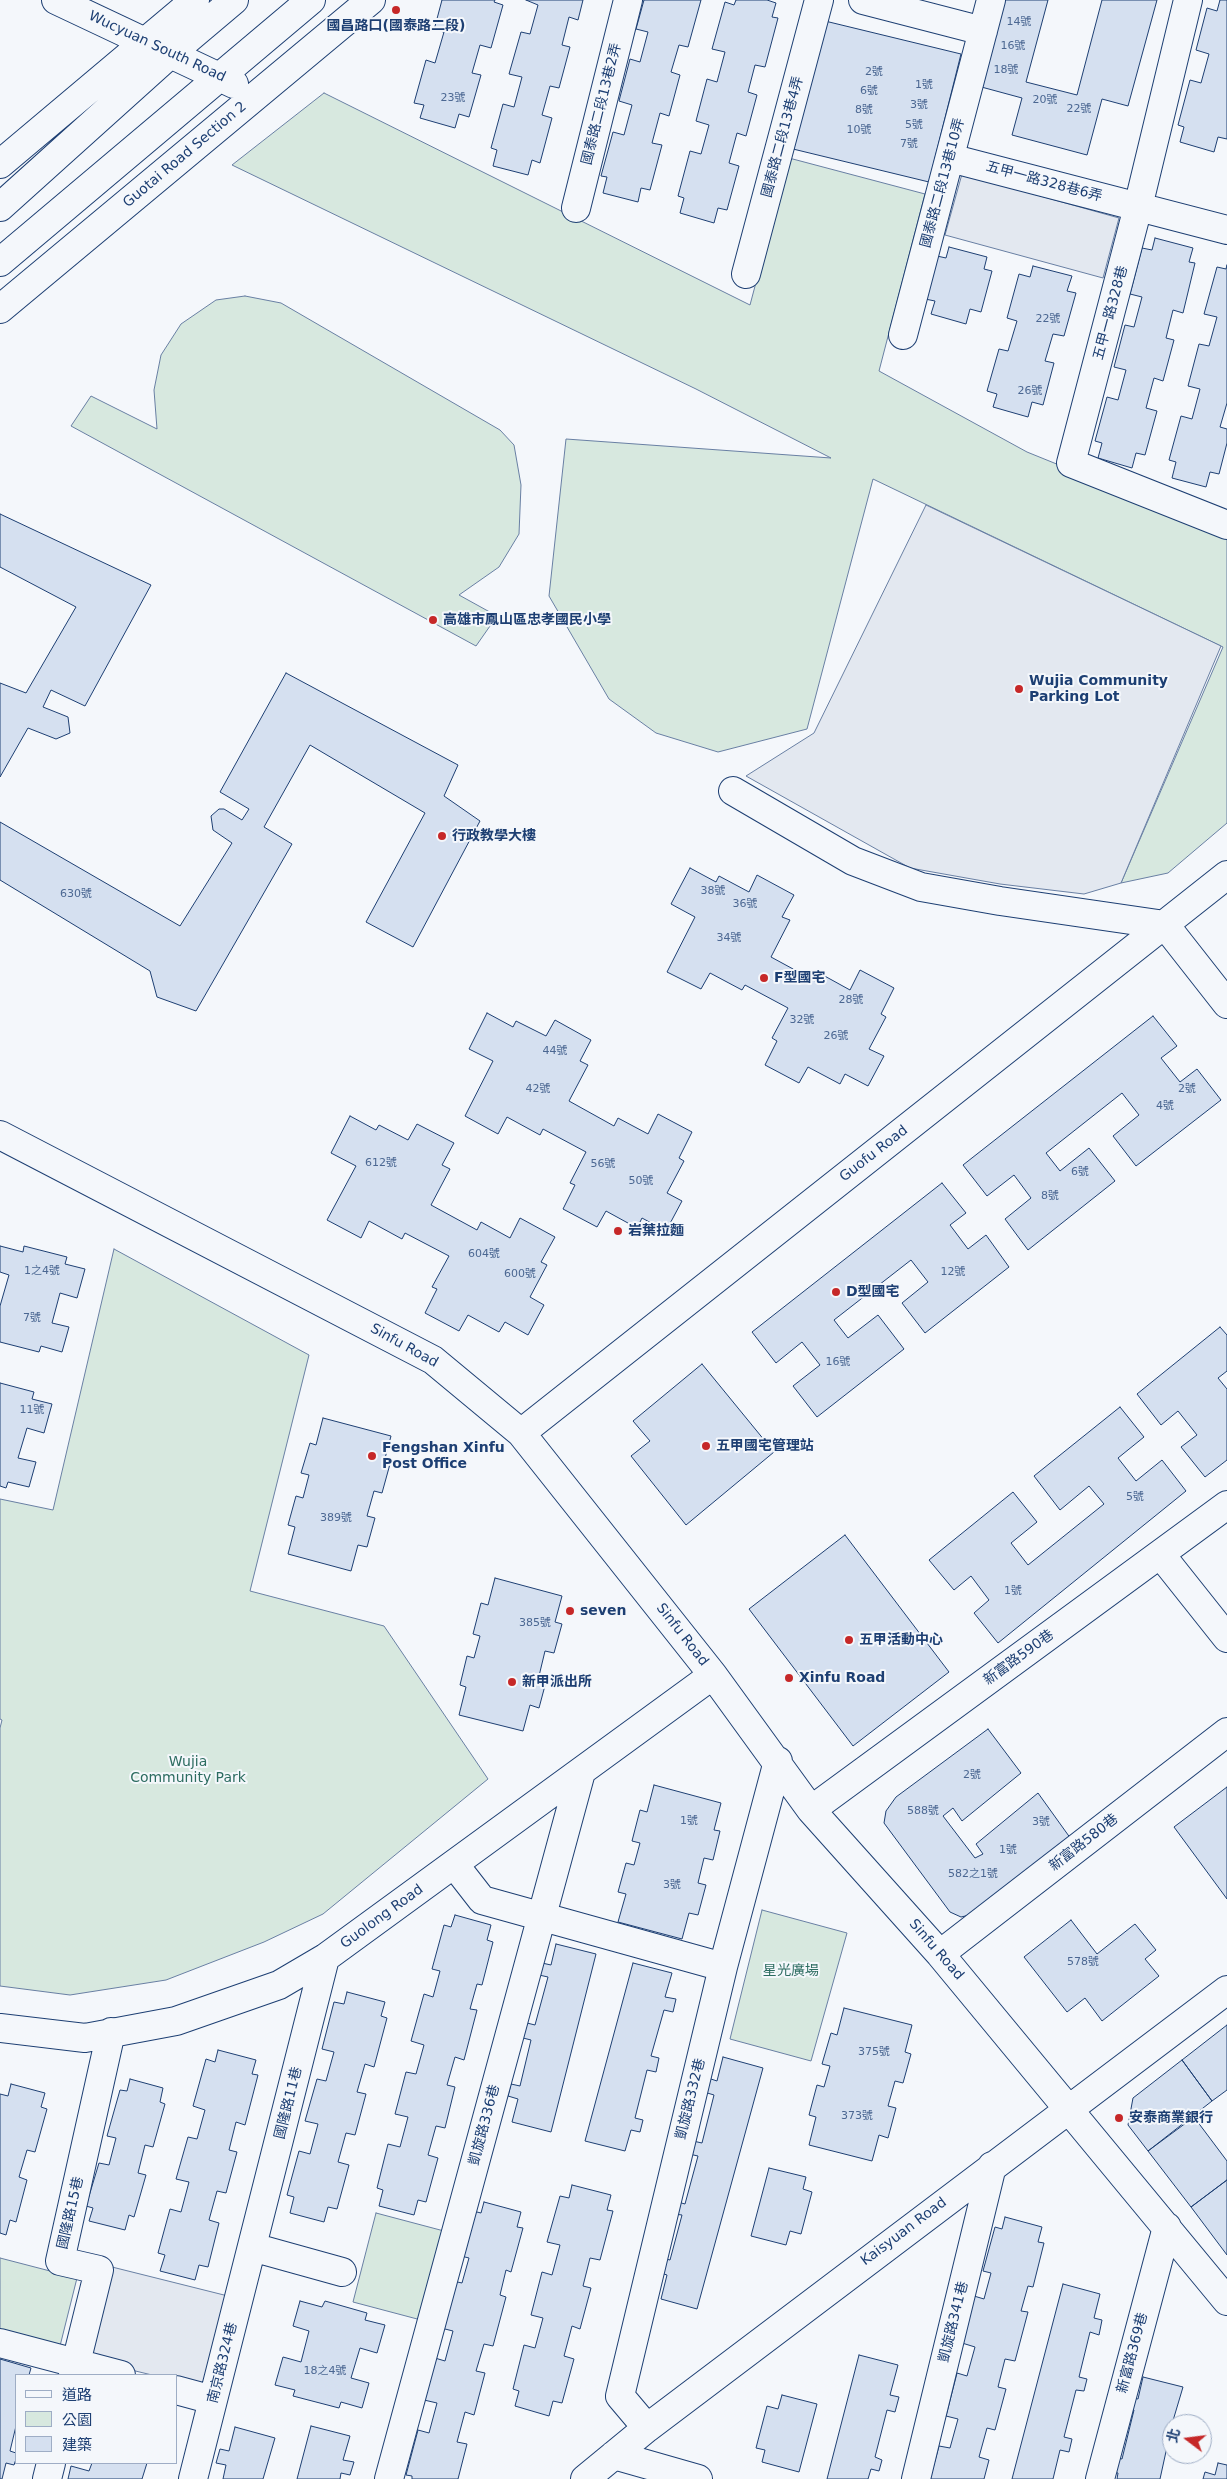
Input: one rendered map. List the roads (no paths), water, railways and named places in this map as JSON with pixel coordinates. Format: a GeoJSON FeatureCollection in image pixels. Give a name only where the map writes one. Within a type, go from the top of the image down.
{"type":"FeatureCollection","features":[{"type":"Feature","properties":{"kind":"street","name":"Wucyuan South Road"},"geometry":{"type":"LineString","coordinates":[[56,0],[218,77],[259,93]]}},
{"type":"Feature","properties":{"kind":"street"},"geometry":{"type":"LineString","coordinates":[[0,207],[159,48],[196,0]]}},
{"type":"Feature","properties":{"kind":"street"},"geometry":{"type":"LineString","coordinates":[[0,164],[159,48],[234,0]]}},
{"type":"Feature","properties":{"kind":"street"},"geometry":{"type":"LineString","coordinates":[[0,262],[311,0]]}},
{"type":"Feature","properties":{"kind":"street","name":"Guotai Road Section 2"},"geometry":{"type":"LineString","coordinates":[[0,309],[371,0]]}},
{"type":"Feature","properties":{"kind":"street","name":"國泰路二段13巷2弄"},"geometry":{"type":"LineString","coordinates":[[576,208],[628,0]]}},
{"type":"Feature","properties":{"kind":"street","name":"國泰路二段13巷4弄"},"geometry":{"type":"LineString","coordinates":[[746,274],[820,0]]}},
{"type":"Feature","properties":{"kind":"street"},"geometry":{"type":"LineString","coordinates":[[863,0],[983,32]]}},
{"type":"Feature","properties":{"kind":"street","name":"國泰路二段13巷10弄"},"geometry":{"type":"LineString","coordinates":[[903,335],[990,0]]}},
{"type":"Feature","properties":{"kind":"street","name":"五甲一路328巷"},"geometry":{"type":"LineString","coordinates":[[1188,0],[1138,207],[1072,463],[1227,525]]}},
{"type":"Feature","properties":{"kind":"street","name":"五甲一路328巷6弄"},"geometry":{"type":"LineString","coordinates":[[950,158],[1227,230]]}},
{"type":"Feature","properties":{"kind":"street"},"geometry":{"type":"LineString","coordinates":[[733,791],[853,861],[922,886],[1000,901],[1165,925],[1227,1004]]}},
{"type":"Feature","properties":{"kind":"street","name":"Guofu Road"},"geometry":{"type":"LineString","coordinates":[[521,1433],[1227,875]]}},
{"type":"Feature","properties":{"kind":"street","name":"Sinfu Road"},"geometry":{"type":"LineString","coordinates":[[1,1141],[433,1360],[521,1433],[713,1675],[778,1761],[811,1810],[940,1954],[1227,2300]]}},
{"type":"Feature","properties":{"kind":"street","name":"新富路590巷"},"geometry":{"type":"LineString","coordinates":[[811,1810],[1161,1555],[1227,1504]]}},
{"type":"Feature","properties":{"kind":"street"},"geometry":{"type":"LineString","coordinates":[[1161,1555],[1227,1638]]}},
{"type":"Feature","properties":{"kind":"street","name":"Guolong Road"},"geometry":{"type":"LineString","coordinates":[[0,2028],[85,2038],[176,2021],[279,1985],[325,1958],[713,1675]]}},
{"type":"Feature","properties":{"kind":"street","name":"新富路580巷"},"geometry":{"type":"LineString","coordinates":[[940,1954],[1227,1732]]}},
{"type":"Feature","properties":{"kind":"street","name":"凱旋路332巷"},"geometry":{"type":"LineString","coordinates":[[647,2428],[620,2396],[723,1967],[778,1761]]}},
{"type":"Feature","properties":{"kind":"street","name":"凱旋路336巷"},"geometry":{"type":"LineString","coordinates":[[389,2479],[581,1772]]}},
{"type":"Feature","properties":{"kind":"street"},"geometry":{"type":"LineString","coordinates":[[454,1864],[482,1900],[723,1967]]}},
{"type":"Feature","properties":{"kind":"street","name":"國隆路11巷"},"geometry":{"type":"LineString","coordinates":[[252,2247],[325,1958]]}},
{"type":"Feature","properties":{"kind":"street","name":"Kaisyuan Road"},"geometry":{"type":"LineString","coordinates":[[585,2479],[647,2428],[1227,1990]]}},
{"type":"Feature","properties":{"kind":"street","name":"國隆路15巷"},"geometry":{"type":"LineString","coordinates":[[75,2369],[99,2270],[60,2261],[111,2032]]}},
{"type":"Feature","properties":{"kind":"street","name":"凱旋路341巷"},"geometry":{"type":"LineString","coordinates":[[916,2479],[992,2166]]}},
{"type":"Feature","properties":{"kind":"street","name":"新富路369巷"},"geometry":{"type":"LineString","coordinates":[[1100,2479],[1167,2227]]}},
{"type":"Feature","properties":{"kind":"street"},"geometry":{"type":"LineString","coordinates":[[252,2247],[342,2272]]}},
{"type":"Feature","properties":{"kind":"street","name":"南京路324巷"},"geometry":{"type":"LineString","coordinates":[[193,2479],[252,2247]]}},
{"type":"Feature","properties":{"kind":"street"},"geometry":{"type":"LineString","coordinates":[[0,2343],[75,2369],[113,2374]]}},
{"type":"Feature","properties":{"kind":"street"},"geometry":{"type":"LineString","coordinates":[[178,2391],[213,2400]]}},
{"type":"Feature","properties":{"kind":"street"},"geometry":{"type":"LineString","coordinates":[[614,2456],[698,2479]]}},
{"type":"Feature","properties":{"kind":"street"},"geometry":{"type":"LineString","coordinates":[[47,2479],[51,2464]]}},
{"type":"Feature","properties":{"kind":"place","name":"國昌路口(國泰路二段)"},"geometry":{"type":"Point","coordinates":[396,10]}},
{"type":"Feature","properties":{"kind":"place","name":"高雄市鳳山區忠孝國民小學"},"geometry":{"type":"Point","coordinates":[433,620]}},
{"type":"Feature","properties":{"kind":"place","name":"Wujia Community Parking Lot"},"geometry":{"type":"Point","coordinates":[1019,689]}},
{"type":"Feature","properties":{"kind":"place","name":"行政教學大樓"},"geometry":{"type":"Point","coordinates":[442,836]}},
{"type":"Feature","properties":{"kind":"place","name":"F型國宅"},"geometry":{"type":"Point","coordinates":[764,978]}},
{"type":"Feature","properties":{"kind":"place","name":"岩葉拉麵"},"geometry":{"type":"Point","coordinates":[618,1231]}},
{"type":"Feature","properties":{"kind":"place","name":"D型國宅"},"geometry":{"type":"Point","coordinates":[836,1292]}},
{"type":"Feature","properties":{"kind":"place","name":"五甲國宅管理站"},"geometry":{"type":"Point","coordinates":[706,1446]}},
{"type":"Feature","properties":{"kind":"place","name":"Fengshan Xinfu Post Office"},"geometry":{"type":"Point","coordinates":[372,1456]}},
{"type":"Feature","properties":{"kind":"place","name":"seven"},"geometry":{"type":"Point","coordinates":[570,1611]}},
{"type":"Feature","properties":{"kind":"place","name":"五甲活動中心"},"geometry":{"type":"Point","coordinates":[849,1640]}},
{"type":"Feature","properties":{"kind":"place","name":"Xinfu Road"},"geometry":{"type":"Point","coordinates":[789,1678]}},
{"type":"Feature","properties":{"kind":"place","name":"新甲派出所"},"geometry":{"type":"Point","coordinates":[512,1682]}},
{"type":"Feature","properties":{"kind":"place","name":"安泰商業銀行"},"geometry":{"type":"Point","coordinates":[1119,2118]}},
{"type":"Feature","properties":{"kind":"park label","name":"Wujia Community Park"},"geometry":{"type":"Point","coordinates":[188,1770]}},
{"type":"Feature","properties":{"kind":"park label","name":"星光廣場"},"geometry":{"type":"Point","coordinates":[791,1971]}}]}
